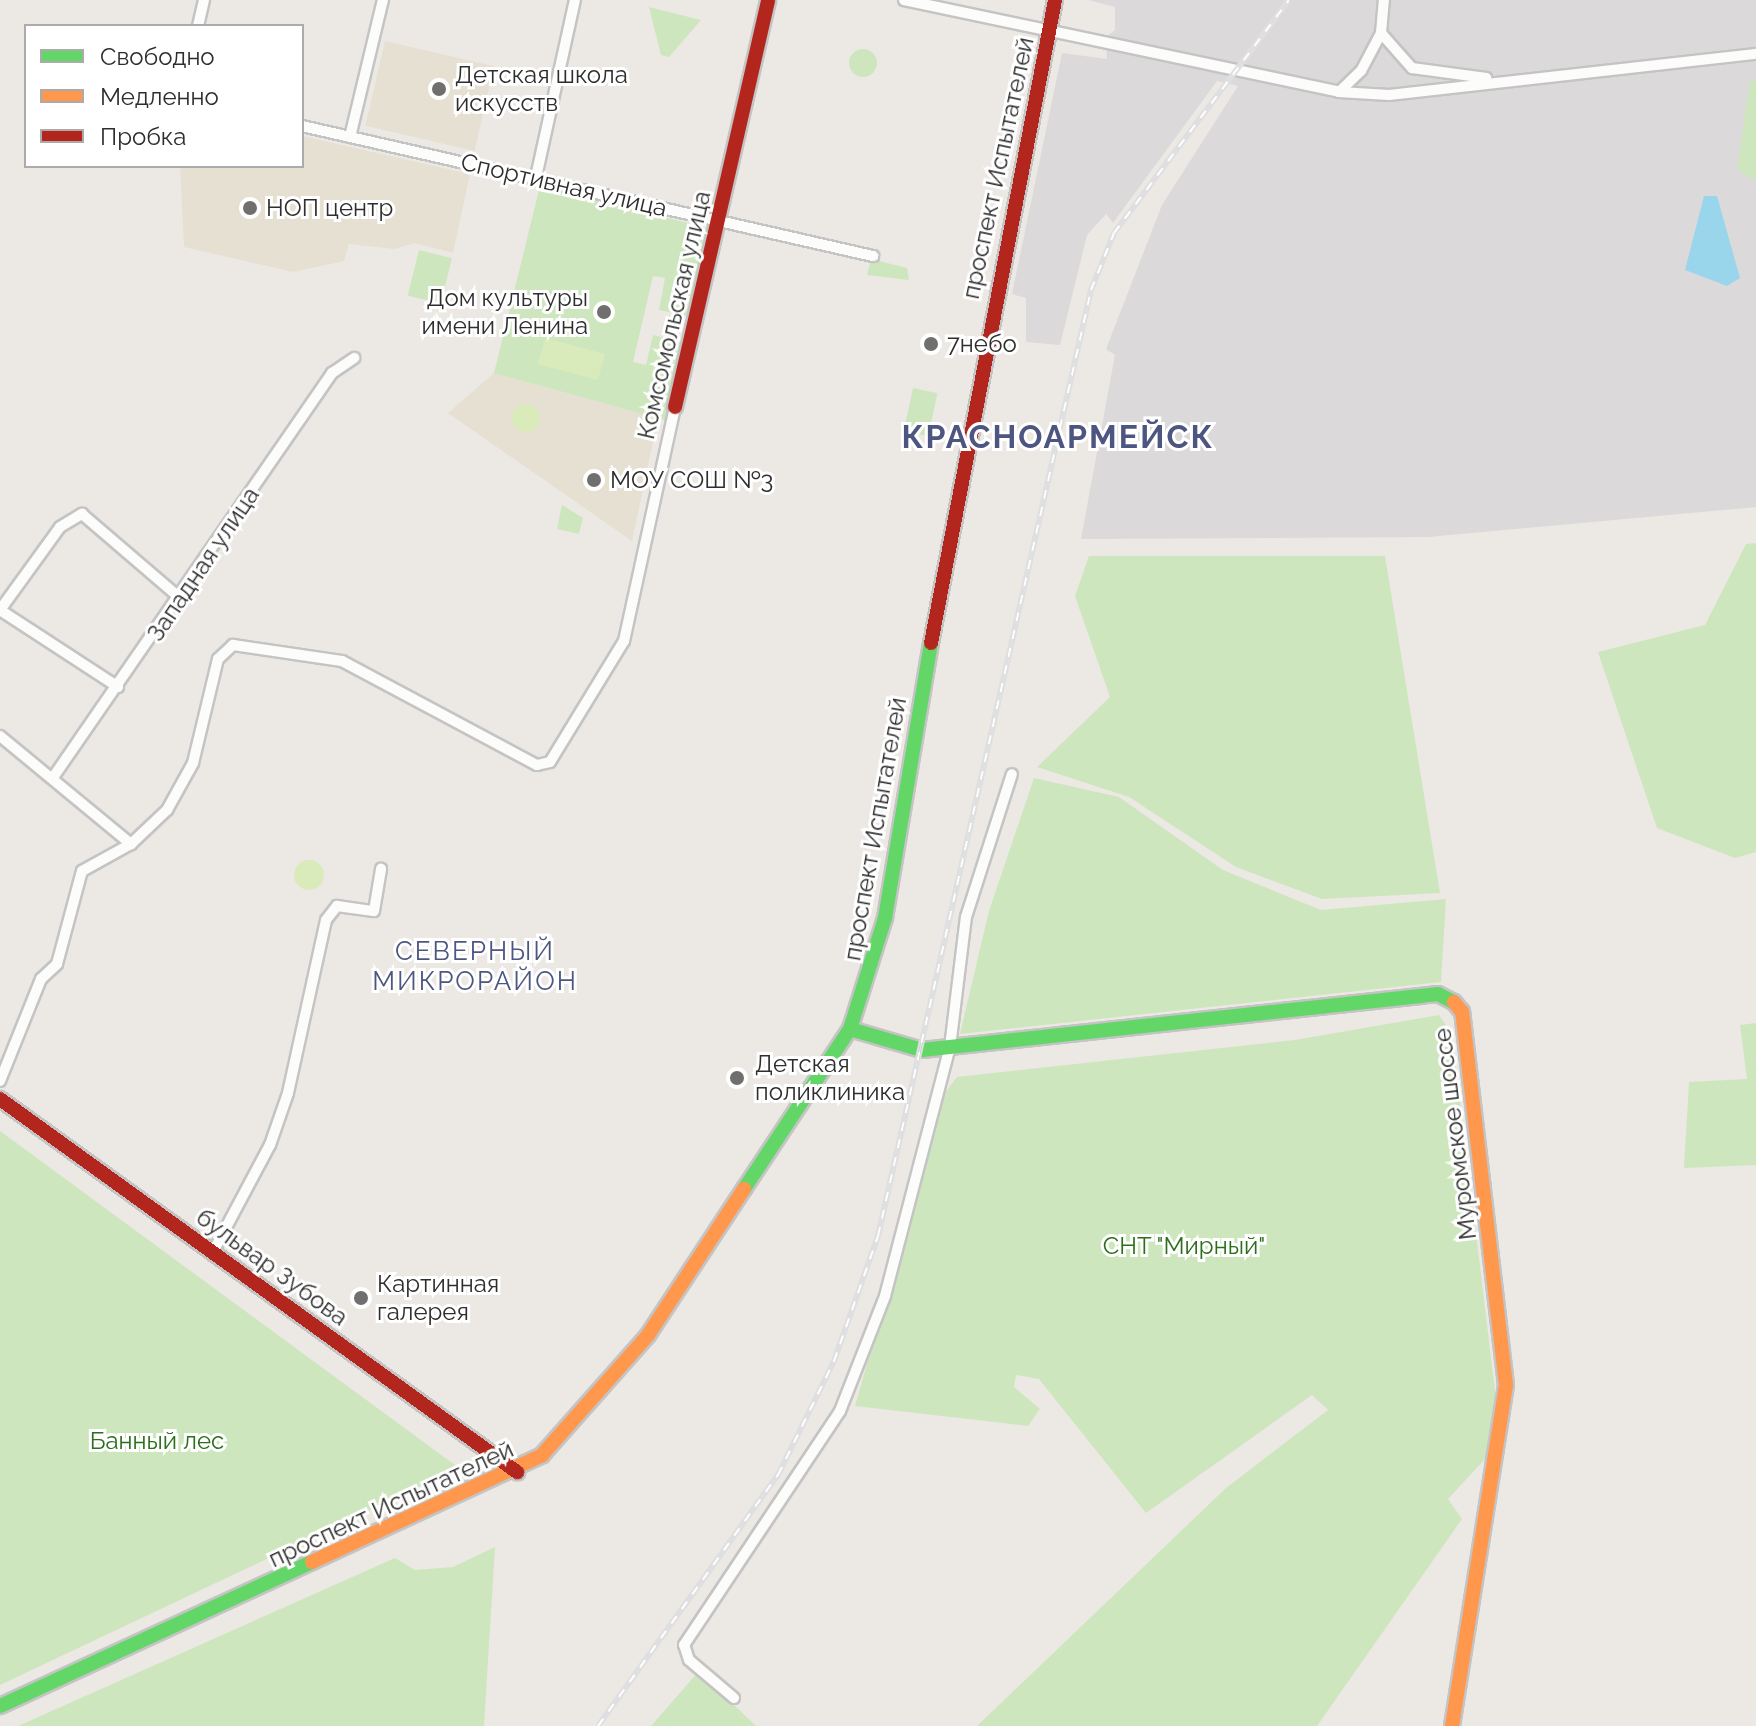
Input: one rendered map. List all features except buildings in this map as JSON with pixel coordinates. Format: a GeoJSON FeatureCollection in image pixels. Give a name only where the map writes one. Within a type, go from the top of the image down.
{"type":"FeatureCollection","features":[{"type":"Feature","properties":{"kind":"street"},"geometry":{"type":"LineString","coordinates":[[198,24],[204,0]]}},
{"type":"Feature","properties":{"kind":"street"},"geometry":{"type":"LineString","coordinates":[[350,137],[383,0]]}},
{"type":"Feature","properties":{"kind":"street"},"geometry":{"type":"LineString","coordinates":[[536,177],[575,0]]}},
{"type":"Feature","properties":{"kind":"street","name":"Комсомольская улица"},"geometry":{"type":"LineString","coordinates":[[131,844],[167,810],[193,763],[218,659],[233,645],[342,661],[537,765],[550,762],[624,641],[768,0]]}},
{"type":"Feature","properties":{"kind":"street"},"geometry":{"type":"LineString","coordinates":[[904,0],[1339,92],[1389,95],[1756,54]]}},
{"type":"Feature","properties":{"kind":"street","name":"проспект Испытателей"},"geometry":{"type":"LineString","coordinates":[[0,1706],[517,1472],[565,1434],[648,1335],[850,1029],[885,918],[962,460],[1055,0]]}},
{"type":"Feature","properties":{"kind":"street"},"geometry":{"type":"LineString","coordinates":[[1339,92],[1381,33],[1384,0]]}},
{"type":"Feature","properties":{"kind":"street"},"geometry":{"type":"LineString","coordinates":[[1381,33],[1412,68],[1504,80]]}},
{"type":"Feature","properties":{"kind":"street","name":"Спортивная улица"},"geometry":{"type":"LineString","coordinates":[[304,126],[873,256]]}},
{"type":"Feature","properties":{"kind":"street","name":"Западная улица"},"geometry":{"type":"LineString","coordinates":[[54,776],[180,598],[332,373],[354,358]]}},
{"type":"Feature","properties":{"kind":"street"},"geometry":{"type":"LineString","coordinates":[[118,687],[0,610],[60,527],[82,514],[180,598]]}},
{"type":"Feature","properties":{"kind":"street"},"geometry":{"type":"LineString","coordinates":[[0,736],[54,776],[131,844],[82,871],[57,964],[41,979],[0,1081]]}},
{"type":"Feature","properties":{"kind":"street"},"geometry":{"type":"LineString","coordinates":[[734,1698],[689,1660],[684,1645],[840,1411],[885,1296],[950,1047],[966,917],[1012,774]]}},
{"type":"Feature","properties":{"kind":"street"},"geometry":{"type":"LineString","coordinates":[[213,1252],[270,1145],[288,1093],[326,920],[337,906],[374,911],[381,869]]}},
{"type":"Feature","properties":{"kind":"street","name":"Муромское шоссе"},"geometry":{"type":"LineString","coordinates":[[850,1029],[922,1050],[1438,994],[1462,1012],[1506,1385],[1452,1726]]}},
{"type":"Feature","properties":{"kind":"street","name":"бульвар Зубова"},"geometry":{"type":"LineString","coordinates":[[0,1099],[517,1472]]}},
{"type":"Feature","properties":{"kind":"shaded area"},"geometry":{"type":"Polygon","coordinates":[[[1088,0],[1756,0],[1756,507],[1428,537],[1081,539],[1115,355],[1106,349],[1162,205],[1238,86],[1217,81],[1113,223],[1106,214],[1087,235],[1060,345],[1026,342],[1026,298],[1012,294],[1062,53],[1107,59],[1106,37],[1115,30],[1115,7],[1088,0]]]}},
{"type":"Feature","properties":{"kind":"shaded area"},"geometry":{"type":"Polygon","coordinates":[[[385,41],[494,66],[475,151],[365,126],[385,41]]]}},
{"type":"Feature","properties":{"kind":"shaded area"},"geometry":{"type":"Polygon","coordinates":[[[304,136],[470,174],[453,253],[414,243],[395,249],[349,244],[344,261],[293,272],[184,247],[180,168],[304,168],[304,136]]]}},
{"type":"Feature","properties":{"kind":"shaded area","name":"МОУ СОШ №3"},"geometry":{"type":"Polygon","coordinates":[[[494,373],[658,418],[632,541],[448,413],[494,373]]]}},
{"type":"Feature","properties":{"kind":"green space"},"geometry":{"type":"Polygon","coordinates":[[[649,7],[701,20],[669,57],[661,55],[649,7]]]}},
{"type":"Feature","properties":{"kind":"green space"},"geometry":{"type":"Polygon","coordinates":[[[863,49],[873,53],[877,63],[873,73],[863,77],[853,73],[849,63],[853,53],[863,49]]]}},
{"type":"Feature","properties":{"kind":"green space"},"geometry":{"type":"Polygon","coordinates":[[[1756,80],[1756,181],[1737,169],[1750,81],[1756,80]]]}},
{"type":"Feature","properties":{"kind":"green space"},"geometry":{"type":"Polygon","coordinates":[[[540,186],[712,229],[692,317],[659,310],[665,278],[653,276],[633,362],[646,365],[653,335],[686,343],[668,421],[494,373],[540,186]]]}},
{"type":"Feature","properties":{"kind":"green space"},"geometry":{"type":"Polygon","coordinates":[[[419,250],[452,258],[441,304],[408,296],[419,250]]]}},
{"type":"Feature","properties":{"kind":"green space"},"geometry":{"type":"Polygon","coordinates":[[[871,259],[907,268],[909,280],[867,275],[871,259]]]}},
{"type":"Feature","properties":{"kind":"green space"},"geometry":{"type":"Polygon","coordinates":[[[545,338],[605,354],[598,380],[538,364],[545,338]]]}},
{"type":"Feature","properties":{"kind":"green space"},"geometry":{"type":"Polygon","coordinates":[[[913,388],[937,393],[928,436],[904,431],[913,388]]]}},
{"type":"Feature","properties":{"kind":"green space"},"geometry":{"type":"Polygon","coordinates":[[[526,404],[536,408],[540,418],[536,428],[526,432],[516,428],[512,418],[516,408],[526,404]]]}},
{"type":"Feature","properties":{"kind":"green space"},"geometry":{"type":"Polygon","coordinates":[[[562,505],[583,518],[579,534],[557,529],[562,505]]]}},
{"type":"Feature","properties":{"kind":"green space"},"geometry":{"type":"Polygon","coordinates":[[[1756,543],[1756,852],[1735,858],[1657,828],[1598,652],[1705,625],[1746,544],[1756,543]]]}},
{"type":"Feature","properties":{"kind":"green space"},"geometry":{"type":"Polygon","coordinates":[[[1089,556],[1385,556],[1440,893],[1322,899],[1236,867],[1129,797],[1037,767],[1110,697],[1075,596],[1089,556]]]}},
{"type":"Feature","properties":{"kind":"green space"},"geometry":{"type":"Polygon","coordinates":[[[1034,778],[1119,797],[1223,870],[1321,910],[1446,899],[1441,982],[960,1034],[989,911],[1034,778]]]}},
{"type":"Feature","properties":{"kind":"green space"},"geometry":{"type":"Polygon","coordinates":[[[309,860],[320,864],[324,875],[320,886],[309,890],[298,886],[294,875],[298,864],[309,860]]]}},
{"type":"Feature","properties":{"kind":"green space","name":"СНТ \"Мирный\""},"geometry":{"type":"Polygon","coordinates":[[[1439,1015],[1452,1034],[1496,1399],[1486,1458],[1448,1499],[1462,1519],[1317,1726],[977,1726],[1226,1488],[1328,1410],[1312,1395],[1146,1513],[1039,1379],[1016,1375],[1014,1387],[1040,1409],[1028,1426],[855,1406],[945,1093],[957,1077],[1295,1040],[1439,1015]]]}},
{"type":"Feature","properties":{"kind":"green space"},"geometry":{"type":"Polygon","coordinates":[[[1756,1023],[1756,1165],[1684,1168],[1689,1082],[1747,1079],[1740,1025],[1756,1023]]]}},
{"type":"Feature","properties":{"kind":"green space","name":"Банный лес"},"geometry":{"type":"Polygon","coordinates":[[[0,1131],[459,1468],[0,1685],[0,1131]]]}},
{"type":"Feature","properties":{"kind":"green space"},"geometry":{"type":"Polygon","coordinates":[[[495,1547],[484,1726],[18,1726],[395,1558],[415,1570],[453,1567],[495,1547]]]}},
{"type":"Feature","properties":{"kind":"green space"},"geometry":{"type":"Polygon","coordinates":[[[699,1671],[756,1726],[651,1726],[699,1671]]]}},
{"type":"Feature","properties":{"kind":"water"},"geometry":{"type":"Polygon","coordinates":[[[1704,196],[1717,196],[1740,278],[1727,286],[1685,270],[1704,196]]]}},
{"type":"Feature","properties":{"kind":"railway"},"geometry":{"type":"LineString","coordinates":[[598,1726],[778,1475],[834,1361],[878,1236],[1091,290],[1114,233],[1289,0]]}},
{"type":"Feature","properties":{"kind":"traffic: fast"},"geometry":{"type":"LineString","coordinates":[[744,1189],[850,1029],[885,918],[931,643]]}},
{"type":"Feature","properties":{"kind":"traffic: fast"},"geometry":{"type":"LineString","coordinates":[[850,1029],[922,1050],[1438,994],[1454,1002]]}},
{"type":"Feature","properties":{"kind":"traffic: fast"},"geometry":{"type":"LineString","coordinates":[[0,1706],[312,1562]]}},
{"type":"Feature","properties":{"kind":"traffic: slow"},"geometry":{"type":"LineString","coordinates":[[1452,1726],[1506,1385],[1462,1012],[1454,1002]]}},
{"type":"Feature","properties":{"kind":"traffic: slow"},"geometry":{"type":"LineString","coordinates":[[312,1562],[542,1455],[648,1335],[744,1189]]}},
{"type":"Feature","properties":{"kind":"traffic: jam"},"geometry":{"type":"LineString","coordinates":[[675,407],[768,0]]}},
{"type":"Feature","properties":{"kind":"traffic: jam"},"geometry":{"type":"LineString","coordinates":[[931,643],[1055,0]]}},
{"type":"Feature","properties":{"kind":"traffic: jam"},"geometry":{"type":"LineString","coordinates":[[0,1099],[517,1472]]}},
{"type":"Feature","properties":{"kind":"place","name":"Детская школа искусств"},"geometry":{"type":"Point","coordinates":[439,89]}},
{"type":"Feature","properties":{"kind":"place","name":"НОП центр"},"geometry":{"type":"Point","coordinates":[250,208]}},
{"type":"Feature","properties":{"kind":"place","name":"Дом культуры имени Ленина"},"geometry":{"type":"Point","coordinates":[604,312]}},
{"type":"Feature","properties":{"kind":"place","name":"7небо"},"geometry":{"type":"Point","coordinates":[931,344]}},
{"type":"Feature","properties":{"kind":"place","name":"МОУ СОШ №3"},"geometry":{"type":"Point","coordinates":[594,480]}},
{"type":"Feature","properties":{"kind":"place","name":"Детская поликлиника"},"geometry":{"type":"Point","coordinates":[737,1078]}},
{"type":"Feature","properties":{"kind":"place","name":"Картинная галерея"},"geometry":{"type":"Point","coordinates":[361,1298]}},
{"type":"Feature","properties":{"kind":"district","name":"КРАСНОАРМЕЙСК"},"geometry":{"type":"Point","coordinates":[1058,437]}},
{"type":"Feature","properties":{"kind":"district","name":"СЕВЕРНЫЙ МИКРОРАЙОН"},"geometry":{"type":"Point","coordinates":[475,967]}}]}
